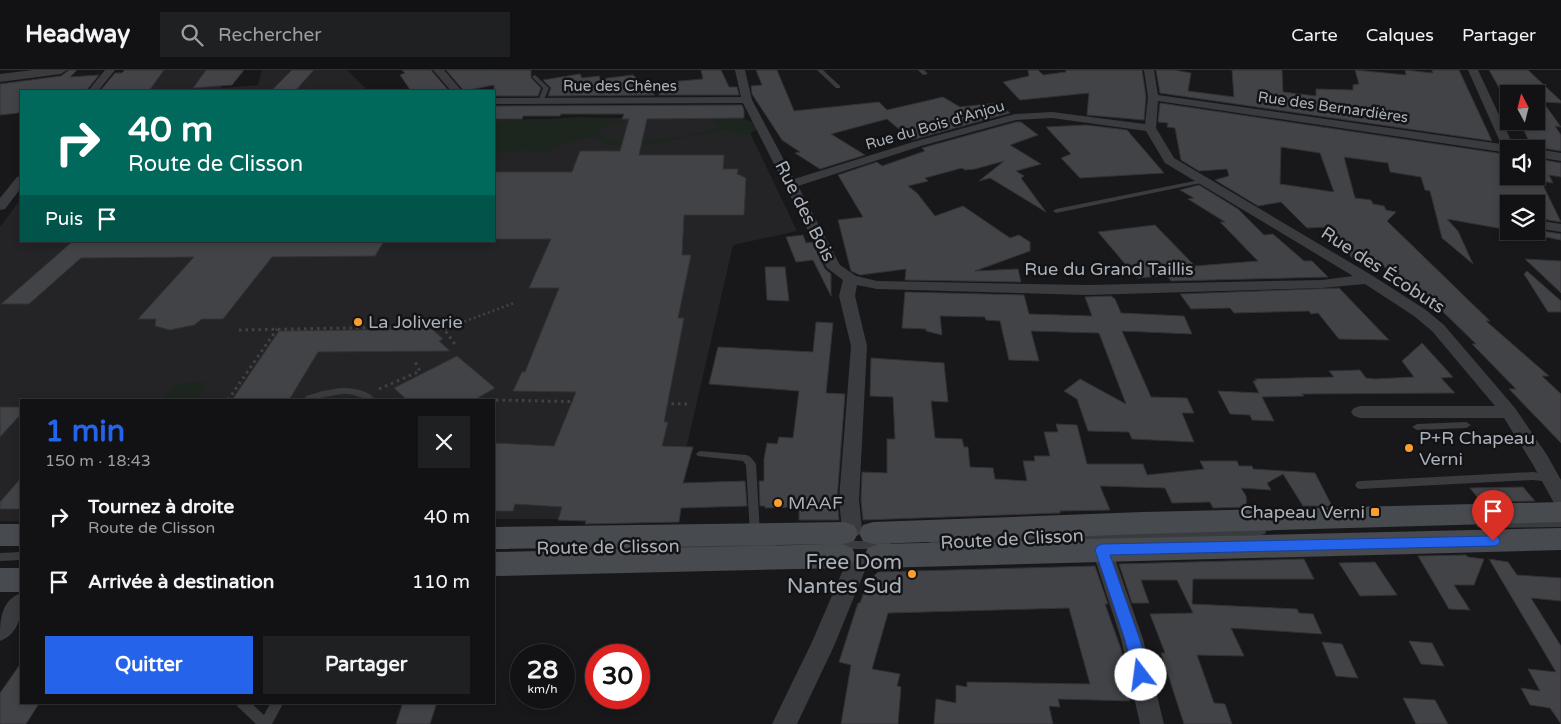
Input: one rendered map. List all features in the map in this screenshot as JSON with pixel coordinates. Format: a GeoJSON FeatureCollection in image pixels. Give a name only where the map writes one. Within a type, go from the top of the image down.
{"type":"FeatureCollection","features":[{"type":"Feature","properties":{"kind":"main road","name":"Route de Clisson"},"geometry":{"type":"LineString","coordinates":[[495,564],[858,545],[1143,523],[1561,512]]}},
{"type":"Feature","properties":{"kind":"main road","name":"Route de Clisson"},"geometry":{"type":"LineString","coordinates":[[495,538],[755,534],[858,545],[1102,550],[1561,539]]}},
{"type":"Feature","properties":{"kind":"main road"},"geometry":{"type":"LineString","coordinates":[[0,535],[20,535]]}},
{"type":"Feature","properties":{"kind":"main road"},"geometry":{"type":"LineString","coordinates":[[0,580],[20,580]]}},
{"type":"Feature","properties":{"kind":"street"},"geometry":{"type":"LineString","coordinates":[[0,78],[60,70]]}},
{"type":"Feature","properties":{"kind":"street"},"geometry":{"type":"LineString","coordinates":[[94,90],[110,70]]}},
{"type":"Feature","properties":{"kind":"street"},"geometry":{"type":"LineString","coordinates":[[438,70],[456,90]]}},
{"type":"Feature","properties":{"kind":"street","name":"Rue des Bois"},"geometry":{"type":"LineString","coordinates":[[740,70],[746,100],[792,184],[834,268],[851,280]]}},
{"type":"Feature","properties":{"kind":"street"},"geometry":{"type":"LineString","coordinates":[[1149,70],[1153,97],[1150,128]]}},
{"type":"Feature","properties":{"kind":"street"},"geometry":{"type":"LineString","coordinates":[[1472,70],[1505,140]]}},
{"type":"Feature","properties":{"kind":"street","name":"Rue des Bernardières"},"geometry":{"type":"LineString","coordinates":[[1153,97],[1500,148]]}},
{"type":"Feature","properties":{"kind":"street","name":"Rue des Chênes"},"geometry":{"type":"LineString","coordinates":[[495,101],[746,100]]}},
{"type":"Feature","properties":{"kind":"street","name":"Rue du Bois d'Anjou"},"geometry":{"type":"LineString","coordinates":[[792,184],[918,144],[1015,117],[1052,116],[1150,128]]}},
{"type":"Feature","properties":{"kind":"street","name":"Rue des Écobuts"},"geometry":{"type":"LineString","coordinates":[[1150,128],[1169,160],[1368,280],[1420,313],[1438,328],[1485,381],[1508,412],[1561,498]]}},
{"type":"Feature","properties":{"kind":"street"},"geometry":{"type":"LineString","coordinates":[[1545,155],[1561,157]]}},
{"type":"Feature","properties":{"kind":"street"},"geometry":{"type":"LineString","coordinates":[[0,206],[20,181]]}},
{"type":"Feature","properties":{"kind":"street"},"geometry":{"type":"LineString","coordinates":[[1545,225],[1561,228]]}},
{"type":"Feature","properties":{"kind":"street"},"geometry":{"type":"LineString","coordinates":[[784,724],[822,646],[858,545],[849,500],[859,346],[847,296],[851,280]]}},
{"type":"Feature","properties":{"kind":"street","name":"Rue du Grand Taillis"},"geometry":{"type":"LineString","coordinates":[[851,280],[877,285],[1086,290],[1322,284],[1368,280]]}},
{"type":"Feature","properties":{"kind":"street"},"geometry":{"type":"LineString","coordinates":[[1360,412],[1508,412]]}},
{"type":"Feature","properties":{"kind":"street"},"geometry":{"type":"LineString","coordinates":[[1102,550],[1132,640],[1152,724]]}},
{"type":"Feature","properties":{"kind":"street"},"geometry":{"type":"LineString","coordinates":[[0,631],[20,603]]}},
{"type":"Feature","properties":{"kind":"lane"},"geometry":{"type":"LineString","coordinates":[[820,70],[838,87]]}},
{"type":"Feature","properties":{"kind":"lane"},"geometry":{"type":"LineString","coordinates":[[535,77],[546,88],[541,101]]}},
{"type":"Feature","properties":{"kind":"lane"},"geometry":{"type":"LineString","coordinates":[[1056,211],[1204,181]]}},
{"type":"Feature","properties":{"kind":"lane"},"geometry":{"type":"LineString","coordinates":[[309,398],[344,392],[360,393],[368,399],[379,393]]}},
{"type":"Feature","properties":{"kind":"lane"},"geometry":{"type":"LineString","coordinates":[[1417,427],[1466,425]]}},
{"type":"Feature","properties":{"kind":"lane"},"geometry":{"type":"LineString","coordinates":[[701,454],[746,458],[750,464],[755,534]]}},
{"type":"Feature","properties":{"kind":"lane"},"geometry":{"type":"LineString","coordinates":[[1360,485],[1533,476],[1550,478]]}},
{"type":"Feature","properties":{"kind":"lane","name":"Route de Clisson"},"geometry":{"type":"LineString","coordinates":[[924,543],[1107,535],[1561,522]]}},
{"type":"Feature","properties":{"kind":"lane","name":"Route de Clisson"},"geometry":{"type":"LineString","coordinates":[[495,548],[782,546]]}},
{"type":"Feature","properties":{"kind":"lane"},"geometry":{"type":"LineString","coordinates":[[0,557],[20,556]]}},
{"type":"Feature","properties":{"kind":"lane"},"geometry":{"type":"LineString","coordinates":[[243,704],[265,724],[277,704]]}},
{"type":"Feature","properties":{"kind":"path"},"geometry":{"type":"LineString","coordinates":[[446,79],[491,70]]}},
{"type":"Feature","properties":{"kind":"path"},"geometry":{"type":"LineString","coordinates":[[239,330],[399,326],[444,329],[514,303]]}},
{"type":"Feature","properties":{"kind":"path"},"geometry":{"type":"LineString","coordinates":[[444,329],[457,347]]}},
{"type":"Feature","properties":{"kind":"path"},"geometry":{"type":"LineString","coordinates":[[229,399],[277,330]]}},
{"type":"Feature","properties":{"kind":"path"},"geometry":{"type":"LineString","coordinates":[[379,393],[377,390],[420,371],[414,362]]}},
{"type":"Feature","properties":{"kind":"path"},"geometry":{"type":"LineString","coordinates":[[496,400],[688,404]]}},
{"type":"Feature","properties":{"kind":"shaded area"},"geometry":{"type":"Polygon","coordinates":[[[157,70],[233,70],[221,88],[258,85],[262,70],[347,70],[367,90],[142,90],[157,70]]]}},
{"type":"Feature","properties":{"kind":"shaded area","name":"La Joliverie"},"geometry":{"type":"Polygon","coordinates":[[[742,116],[797,231],[733,245],[670,519],[495,519],[495,399],[20,399],[20,521],[0,521],[0,227],[20,200],[20,242],[495,242],[495,120],[742,116]]]}},
{"type":"Feature","properties":{"kind":"shaded area"},"geometry":{"type":"Polygon","coordinates":[[[581,117],[615,119],[624,121],[602,128],[598,134],[617,141],[670,138],[718,127],[710,120],[745,119],[754,123],[756,130],[749,134],[736,135],[733,130],[720,130],[651,145],[607,145],[597,137],[584,138],[553,148],[545,153],[524,150],[495,153],[495,122],[581,117]]]}},
{"type":"Feature","properties":{"kind":"shaded area"},"geometry":{"type":"Polygon","coordinates":[[[205,382],[207,385],[198,399],[163,399],[176,385],[205,382]]]}},
{"type":"Feature","properties":{"kind":"building"},"geometry":{"type":"Polygon","coordinates":[[[69,70],[77,70],[70,77],[99,75],[87,90],[20,90],[20,111],[18,113],[0,115],[0,84],[61,76],[69,70]]]}},
{"type":"Feature","properties":{"kind":"building"},"geometry":{"type":"Polygon","coordinates":[[[125,70],[164,70],[150,90],[101,90],[115,73],[122,73],[125,70]]]}},
{"type":"Feature","properties":{"kind":"building"},"geometry":{"type":"Polygon","coordinates":[[[206,70],[244,70],[232,85],[193,88],[206,70]]]}},
{"type":"Feature","properties":{"kind":"building"},"geometry":{"type":"Polygon","coordinates":[[[292,70],[314,70],[296,90],[272,90],[292,70]]]}},
{"type":"Feature","properties":{"kind":"building"},"geometry":{"type":"Polygon","coordinates":[[[402,70],[431,70],[448,90],[410,90],[400,75],[405,73],[402,70]]]}},
{"type":"Feature","properties":{"kind":"building"},"geometry":{"type":"Polygon","coordinates":[[[446,70],[531,70],[531,78],[541,88],[538,96],[495,96],[494,85],[463,90],[446,70]]]}},
{"type":"Feature","properties":{"kind":"building"},"geometry":{"type":"Polygon","coordinates":[[[701,70],[721,70],[729,87],[737,87],[739,95],[659,95],[658,83],[703,79],[701,70]]]}},
{"type":"Feature","properties":{"kind":"building"},"geometry":{"type":"Polygon","coordinates":[[[756,70],[777,70],[794,111],[879,102],[887,110],[943,97],[960,107],[997,103],[1010,113],[912,140],[887,119],[831,134],[865,155],[820,169],[795,153],[800,152],[782,140],[752,94],[751,86],[762,85],[756,70]]]}},
{"type":"Feature","properties":{"kind":"building"},"geometry":{"type":"Polygon","coordinates":[[[1028,70],[1038,70],[1043,75],[1066,72],[1066,70],[1142,70],[1146,97],[1144,120],[1087,115],[1089,93],[1020,100],[1003,82],[1029,76],[1028,70]]]}},
{"type":"Feature","properties":{"kind":"building"},"geometry":{"type":"Polygon","coordinates":[[[1156,70],[1174,70],[1191,73],[1188,91],[1234,97],[1232,70],[1282,70],[1283,92],[1316,96],[1316,89],[1353,90],[1353,85],[1359,84],[1355,70],[1406,75],[1405,70],[1433,73],[1432,70],[1459,70],[1492,141],[1160,93],[1156,70]]]}},
{"type":"Feature","properties":{"kind":"building"},"geometry":{"type":"Polygon","coordinates":[[[1489,70],[1528,70],[1544,85],[1500,85],[1500,89],[1489,70]]]}},
{"type":"Feature","properties":{"kind":"building"},"geometry":{"type":"Polygon","coordinates":[[[580,74],[582,78],[599,76],[600,79],[633,75],[655,95],[548,96],[551,88],[543,80],[580,74]]]}},
{"type":"Feature","properties":{"kind":"building"},"geometry":{"type":"Polygon","coordinates":[[[1545,86],[1561,101],[1561,103],[1545,102],[1545,86]]]}},
{"type":"Feature","properties":{"kind":"building"},"geometry":{"type":"Polygon","coordinates":[[[1160,103],[1497,153],[1500,154],[1500,185],[1543,185],[1561,222],[1545,219],[1545,195],[1500,195],[1500,228],[1447,219],[1458,231],[1473,264],[1442,238],[1430,191],[1425,190],[1421,177],[1390,172],[1388,163],[1344,157],[1355,198],[1371,200],[1373,204],[1384,206],[1386,210],[1396,212],[1387,221],[1490,321],[1486,321],[1549,376],[1542,376],[1561,394],[1561,443],[1509,389],[1516,389],[1472,344],[1476,344],[1437,306],[1433,306],[1421,294],[1410,294],[1378,260],[1353,259],[1342,246],[1339,246],[1327,227],[1307,228],[1281,202],[1258,206],[1215,180],[1229,176],[1227,169],[1199,171],[1181,160],[1175,128],[1167,127],[1168,123],[1158,122],[1160,103]],[[1281,147],[1280,184],[1334,192],[1320,153],[1281,147]]]}},
{"type":"Feature","properties":{"kind":"building"},"geometry":{"type":"Polygon","coordinates":[[[742,105],[744,118],[647,119],[639,155],[724,155],[723,169],[738,169],[737,174],[746,178],[744,215],[684,215],[682,255],[691,255],[678,318],[684,318],[664,422],[668,422],[662,446],[693,447],[683,483],[745,481],[747,506],[681,508],[679,522],[585,524],[586,521],[558,520],[562,507],[515,504],[513,511],[495,511],[495,443],[554,446],[576,392],[513,391],[522,372],[525,372],[559,288],[529,288],[551,239],[495,239],[495,172],[572,172],[580,151],[620,151],[629,119],[622,119],[624,114],[561,114],[560,116],[523,116],[522,119],[495,119],[495,106],[742,105]]]}},
{"type":"Feature","properties":{"kind":"building"},"geometry":{"type":"Polygon","coordinates":[[[1545,105],[1561,127],[1555,126],[1561,135],[1561,151],[1545,148],[1545,140],[1528,140],[1524,130],[1545,130],[1545,105]]]}},
{"type":"Feature","properties":{"kind":"building"},"geometry":{"type":"Polygon","coordinates":[[[1021,122],[1038,135],[1010,145],[1041,164],[1016,171],[1024,176],[1021,178],[1046,212],[990,178],[979,181],[1004,161],[975,169],[965,170],[962,168],[925,178],[928,181],[908,186],[917,193],[935,216],[963,206],[1010,238],[1019,235],[1030,242],[1030,251],[975,271],[1018,269],[1021,282],[905,280],[906,269],[860,275],[851,271],[838,220],[863,217],[838,175],[877,162],[882,166],[925,151],[922,148],[1021,122]]]}},
{"type":"Feature","properties":{"kind":"building"},"geometry":{"type":"Polygon","coordinates":[[[1086,125],[1127,130],[1164,173],[1080,178],[1061,158],[1071,154],[1046,127],[1086,125]]]}},
{"type":"Feature","properties":{"kind":"building"},"geometry":{"type":"Polygon","coordinates":[[[1545,160],[1561,163],[1561,177],[1549,175],[1553,183],[1545,182],[1545,160]]]}},
{"type":"Feature","properties":{"kind":"building"},"geometry":{"type":"Polygon","coordinates":[[[1199,185],[1238,209],[1264,235],[1273,234],[1304,261],[1312,261],[1328,277],[1171,281],[1168,277],[1163,276],[1137,278],[1098,232],[1155,225],[1195,266],[1258,261],[1220,222],[1225,222],[1188,199],[1194,198],[1180,190],[1199,185]]]}},
{"type":"Feature","properties":{"kind":"building"},"geometry":{"type":"Polygon","coordinates":[[[1545,231],[1561,234],[1561,240],[1545,237],[1545,231]]]}},
{"type":"Feature","properties":{"kind":"building"},"geometry":{"type":"Polygon","coordinates":[[[803,235],[806,243],[812,242],[825,269],[831,274],[831,296],[813,260],[796,262],[786,237],[803,235]]]}},
{"type":"Feature","properties":{"kind":"building"},"geometry":{"type":"Polygon","coordinates":[[[72,242],[383,242],[375,256],[272,257],[223,319],[202,319],[194,325],[170,330],[155,326],[156,319],[138,319],[194,257],[81,258],[29,304],[1,304],[72,242]]]}},
{"type":"Feature","properties":{"kind":"building"},"geometry":{"type":"Polygon","coordinates":[[[1525,259],[1561,261],[1561,293],[1525,259]]]}},
{"type":"Feature","properties":{"kind":"building"},"geometry":{"type":"Polygon","coordinates":[[[765,267],[785,267],[789,301],[767,300],[765,267]]]}},
{"type":"Feature","properties":{"kind":"building"},"geometry":{"type":"Polygon","coordinates":[[[1527,271],[1561,301],[1561,312],[1548,312],[1524,274],[1527,271]]]}},
{"type":"Feature","properties":{"kind":"building"},"geometry":{"type":"Polygon","coordinates":[[[1339,288],[1389,340],[1339,339],[1318,313],[1311,314],[1309,311],[1234,313],[1230,308],[1191,309],[1180,294],[1339,288]]]}},
{"type":"Feature","properties":{"kind":"building"},"geometry":{"type":"Polygon","coordinates":[[[905,292],[1024,295],[1029,314],[1092,316],[1085,297],[1111,296],[1115,299],[1121,313],[1184,316],[1192,334],[1122,331],[1151,397],[1187,398],[1194,413],[1182,413],[1194,442],[1132,439],[1129,432],[1088,431],[1077,399],[1064,391],[1080,379],[1126,404],[1099,333],[1031,331],[1039,361],[1009,360],[1000,321],[986,320],[985,317],[940,316],[942,335],[926,331],[926,329],[902,328],[905,292]]]}},
{"type":"Feature","properties":{"kind":"building"},"geometry":{"type":"Polygon","coordinates":[[[816,322],[833,323],[826,393],[845,394],[837,500],[839,520],[799,520],[799,507],[765,508],[765,506],[760,506],[759,481],[764,481],[764,459],[767,443],[777,444],[779,437],[793,438],[799,391],[709,384],[718,347],[813,352],[816,322]]]}},
{"type":"Feature","properties":{"kind":"building"},"geometry":{"type":"Polygon","coordinates":[[[432,329],[443,339],[439,341],[450,351],[318,352],[290,399],[233,399],[279,331],[432,329]]]}},
{"type":"Feature","properties":{"kind":"building"},"geometry":{"type":"Polygon","coordinates":[[[1422,343],[1453,377],[1441,378],[1455,393],[1302,394],[1304,396],[1262,397],[1274,421],[1252,420],[1250,415],[1230,414],[1218,391],[1259,393],[1253,381],[1257,381],[1255,379],[1334,377],[1329,371],[1360,370],[1366,378],[1375,379],[1414,377],[1402,361],[1422,343]]]}},
{"type":"Feature","properties":{"kind":"building"},"geometry":{"type":"Polygon","coordinates":[[[457,356],[495,388],[476,399],[406,399],[394,388],[457,356]]]}},
{"type":"Feature","properties":{"kind":"building"},"geometry":{"type":"Polygon","coordinates":[[[871,358],[944,363],[948,402],[931,401],[935,438],[962,439],[964,447],[968,447],[970,467],[993,468],[995,479],[1027,481],[1023,461],[1035,461],[1034,456],[1050,456],[1044,432],[1058,432],[1056,424],[1077,425],[1087,464],[1143,464],[1147,475],[1204,469],[1200,461],[1237,461],[1239,466],[1252,466],[1253,469],[1315,473],[1332,506],[1303,506],[1283,474],[1267,483],[1271,490],[1241,488],[1246,496],[1247,507],[1213,508],[1210,502],[1172,503],[1165,488],[1100,486],[1110,510],[863,520],[861,500],[862,472],[887,473],[887,439],[895,439],[893,397],[870,396],[871,358]]]}},
{"type":"Feature","properties":{"kind":"building"},"geometry":{"type":"Polygon","coordinates":[[[0,407],[20,407],[20,415],[0,437],[0,407]]]}},
{"type":"Feature","properties":{"kind":"building"},"geometry":{"type":"Polygon","coordinates":[[[20,479],[20,509],[0,509],[0,502],[20,479]]]}},
{"type":"Feature","properties":{"kind":"building"},"geometry":{"type":"Polygon","coordinates":[[[1523,487],[1535,501],[1481,502],[1470,488],[1523,487]]]}},
{"type":"Feature","properties":{"kind":"building"},"geometry":{"type":"Polygon","coordinates":[[[1466,555],[1468,557],[1484,559],[1474,585],[1454,585],[1470,610],[1449,609],[1418,556],[1466,555]]]}},
{"type":"Feature","properties":{"kind":"building"},"geometry":{"type":"Polygon","coordinates":[[[1304,559],[1314,579],[1193,579],[1192,604],[1297,609],[1299,613],[1313,614],[1322,634],[1231,628],[1244,656],[1197,655],[1214,703],[1225,704],[1232,724],[1184,724],[1161,653],[1165,653],[1150,614],[1193,613],[1177,580],[1141,580],[1149,603],[1132,603],[1119,564],[1304,559]]]}},
{"type":"Feature","properties":{"kind":"building"},"geometry":{"type":"Polygon","coordinates":[[[1489,559],[1508,562],[1517,575],[1561,578],[1561,601],[1531,598],[1561,646],[1561,724],[1550,708],[1530,705],[1521,688],[1540,691],[1528,669],[1556,672],[1489,559]]]}},
{"type":"Feature","properties":{"kind":"building"},"geometry":{"type":"Polygon","coordinates":[[[1375,562],[1397,595],[1360,596],[1339,563],[1375,562]]]}},
{"type":"Feature","properties":{"kind":"building"},"geometry":{"type":"Polygon","coordinates":[[[1095,566],[1108,604],[1105,604],[1121,649],[1129,684],[1125,684],[1130,701],[1058,699],[1060,707],[1049,706],[1053,724],[934,724],[936,699],[956,703],[956,685],[967,687],[967,682],[1090,684],[1069,608],[888,613],[872,669],[900,674],[897,686],[901,687],[898,724],[841,724],[851,665],[839,662],[858,603],[860,603],[867,583],[878,572],[1095,566]]]}},
{"type":"Feature","properties":{"kind":"building"},"geometry":{"type":"Polygon","coordinates":[[[1409,641],[1432,643],[1444,666],[1421,664],[1409,641]]]}},
{"type":"Feature","properties":{"kind":"building"},"geometry":{"type":"Polygon","coordinates":[[[1322,642],[1342,644],[1358,678],[1336,676],[1322,642]]]}},
{"type":"Feature","properties":{"kind":"building"},"geometry":{"type":"Polygon","coordinates":[[[20,664],[20,704],[39,704],[26,724],[0,724],[0,693],[20,664]]]}},
{"type":"Feature","properties":{"kind":"building"},"geometry":{"type":"Polygon","coordinates":[[[1403,698],[1435,700],[1448,724],[1416,724],[1403,698]]]}},
{"type":"Feature","properties":{"kind":"building"},"geometry":{"type":"Polygon","coordinates":[[[402,704],[436,704],[430,724],[396,724],[402,704]]]}},
{"type":"Feature","properties":{"kind":"place","name":"La Joliverie"},"geometry":{"type":"Point","coordinates":[358,322]}},
{"type":"Feature","properties":{"kind":"place","name":"P+R Chapeau Verni"},"geometry":{"type":"Point","coordinates":[1409,448]}},
{"type":"Feature","properties":{"kind":"place","name":"MAAF"},"geometry":{"type":"Point","coordinates":[778,503]}},
{"type":"Feature","properties":{"kind":"place","name":"Chapeau Verni"},"geometry":{"type":"Point","coordinates":[1375,512]}},
{"type":"Feature","properties":{"kind":"place","name":"Free Dom Nantes Sud"},"geometry":{"type":"Point","coordinates":[912,574]}},
{"type":"Feature","properties":{"kind":"route"},"geometry":{"type":"LineString","coordinates":[[1141,675],[1132,640],[1102,550],[1493,541]]}}]}
